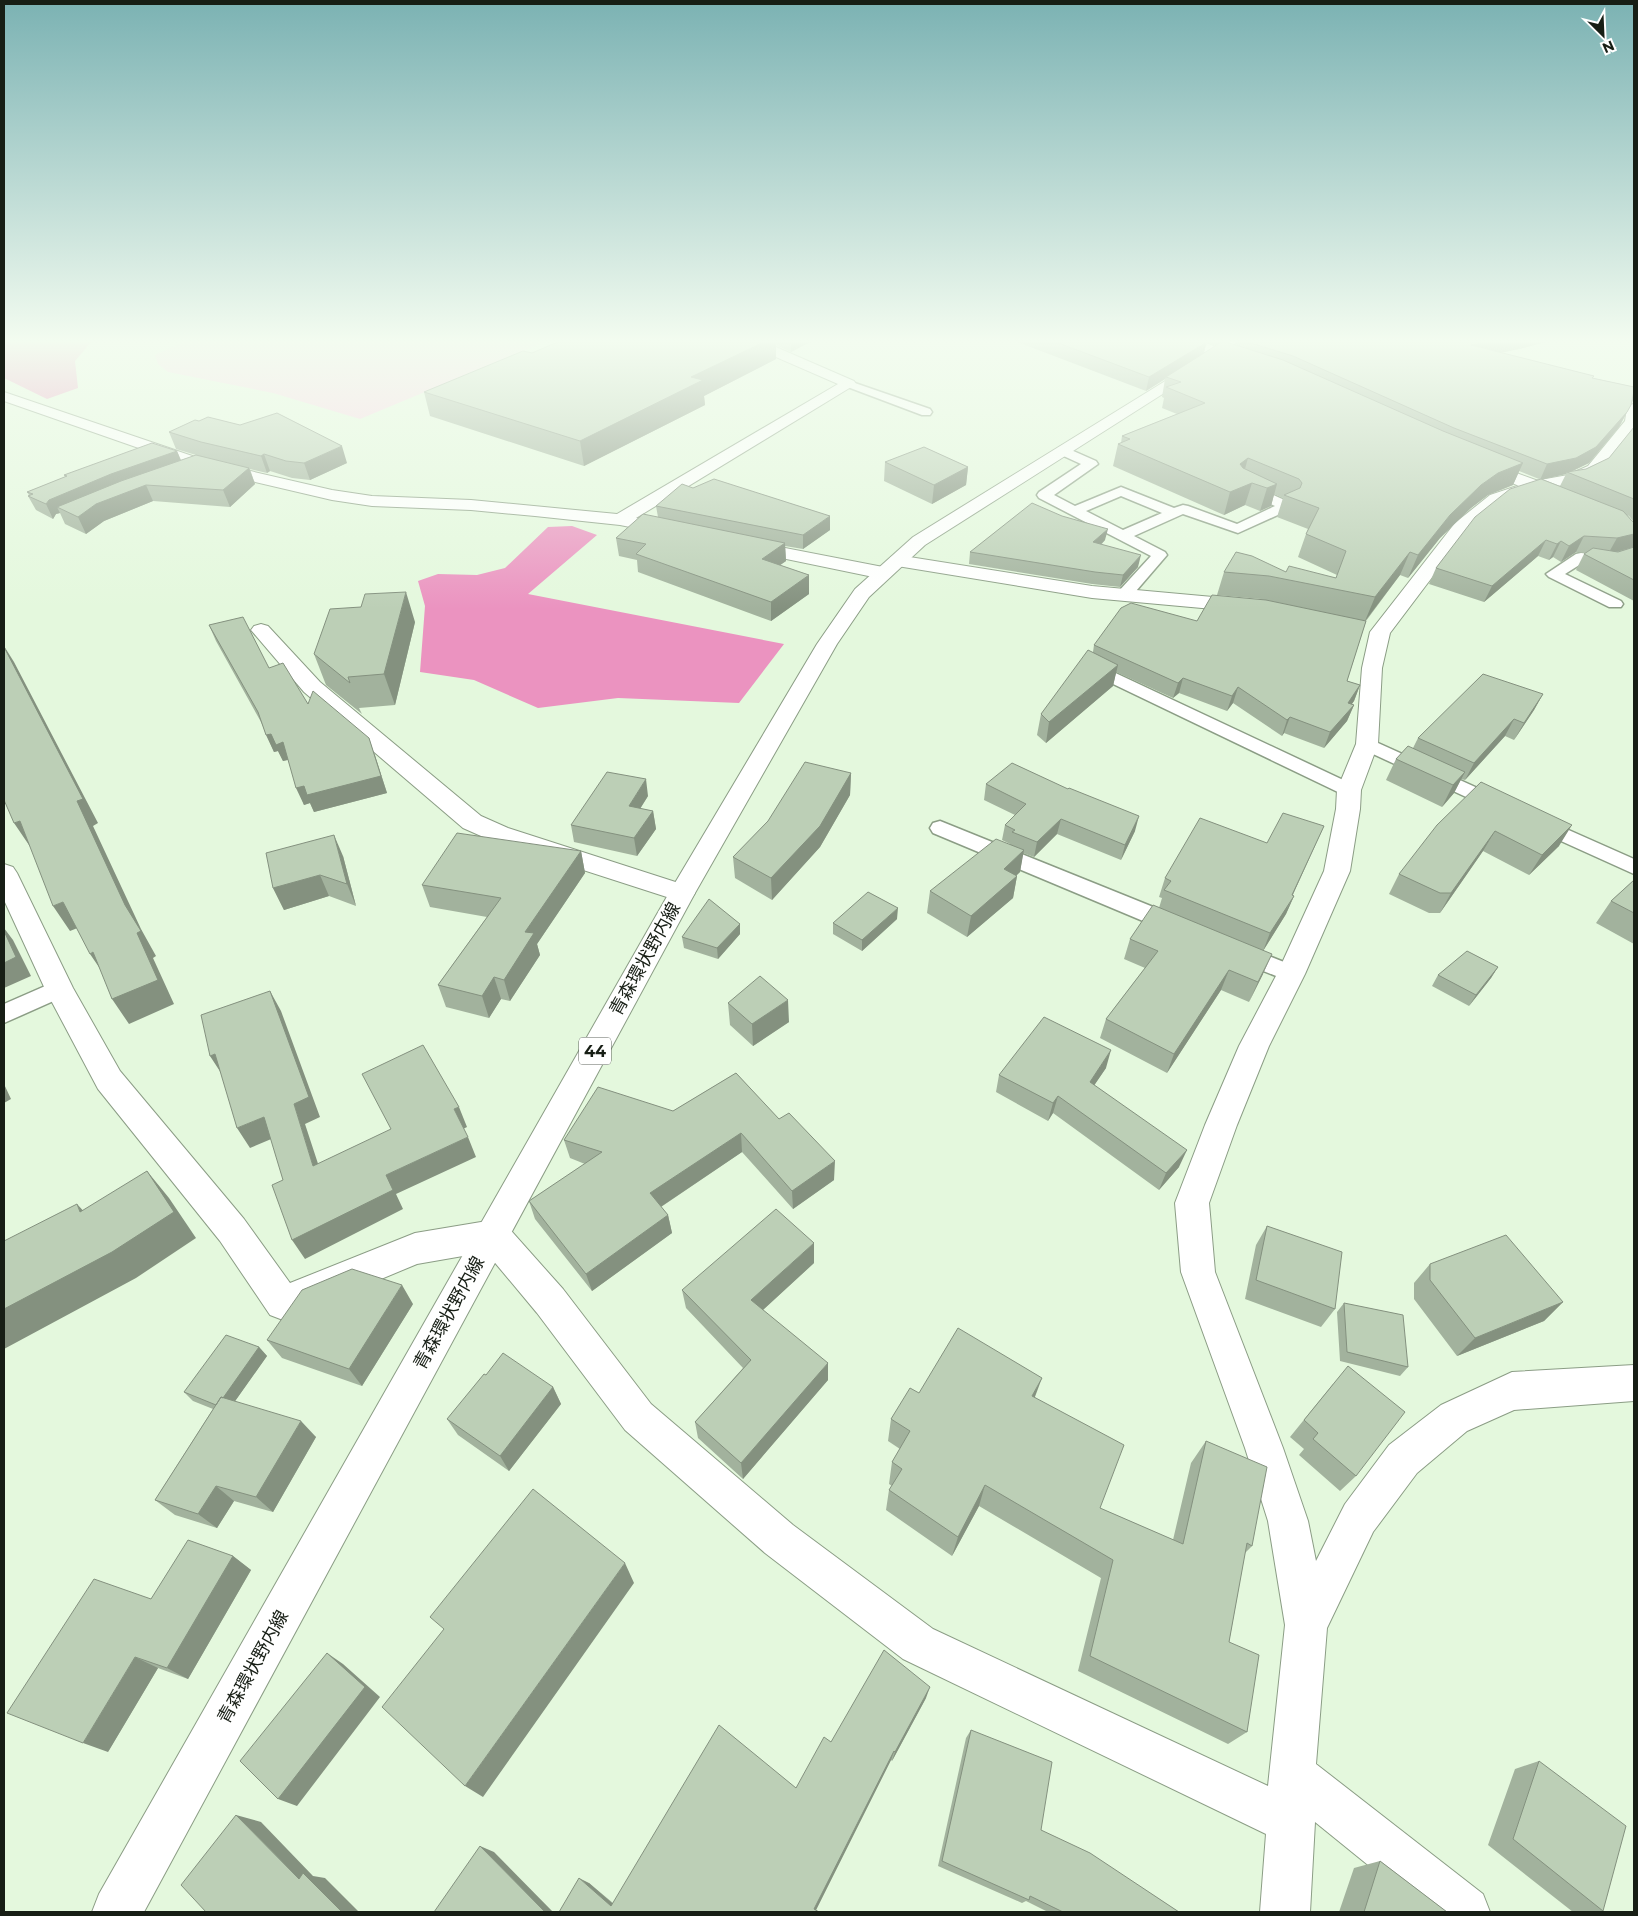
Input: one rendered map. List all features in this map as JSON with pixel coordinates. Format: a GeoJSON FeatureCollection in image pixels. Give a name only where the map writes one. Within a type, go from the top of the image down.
{"type":"FeatureCollection","features":[{"type":"Feature","properties":{"kind":"street"},"geometry":{"type":"LineString","coordinates":[[103,430],[202,465],[332,495],[372,501],[471,505],[620,520],[683,533]]}},
{"type":"Feature","properties":{"kind":"street"},"geometry":{"type":"LineString","coordinates":[[620,520],[771,430]]}},
{"type":"Feature","properties":{"kind":"street","name":"青森環状野内線"},"geometry":{"type":"LineString","coordinates":[[117,1912],[682,893],[827,644],[862,593],[919,541],[1095,430]]}},
{"type":"Feature","properties":{"kind":"street"},"geometry":{"type":"LineString","coordinates":[[1285,1912],[1292,1774],[1306,1625],[1288,1521],[1264,1448],[1198,1272],[1192,1203],[1254,1046],[1291,974],[1337,871],[1348,809],[1349,790],[1368,744],[1372,668],[1370,630],[1461,528],[1496,498],[1535,486],[1572,479],[1594,469],[1624,430]]}},
{"type":"Feature","properties":{"kind":"street"},"geometry":{"type":"LineString","coordinates":[[1465,458],[1561,497]]}},
{"type":"Feature","properties":{"kind":"street"},"geometry":{"type":"LineString","coordinates":[[729,542],[890,567],[1092,592],[1261,607]]}},
{"type":"Feature","properties":{"kind":"street"},"geometry":{"type":"LineString","coordinates":[[261,630],[312,687],[472,822],[499,834],[682,893]]}},
{"type":"Feature","properties":{"kind":"street"},"geometry":{"type":"LineString","coordinates":[[4,873],[59,989],[109,1080],[232,1230],[283,1303],[415,1249],[493,1236],[550,1302],[638,1417],[780,1540],[918,1644],[1291,1820]]}},
{"type":"Feature","properties":{"kind":"street"},"geometry":{"type":"LineString","coordinates":[[1306,1625],[1359,1518],[1403,1459],[1454,1418],[1512,1390],[1634,1383]]}},
{"type":"Feature","properties":{"kind":"street"},"geometry":{"type":"LineString","coordinates":[[1292,1774],[1465,1912]]}},
{"type":"Feature","properties":{"kind":"lane"},"geometry":{"type":"LineString","coordinates":[[1062,450],[1091,464],[1044,495],[1160,555],[1124,595]]}},
{"type":"Feature","properties":{"kind":"lane"},"geometry":{"type":"LineString","coordinates":[[185,471],[202,465]]}},
{"type":"Feature","properties":{"kind":"lane"},"geometry":{"type":"LineString","coordinates":[[1122,536],[1184,509],[1238,529],[1286,506],[1243,486]]}},
{"type":"Feature","properties":{"kind":"lane"},"geometry":{"type":"LineString","coordinates":[[1075,511],[1121,491],[1174,513]]}},
{"type":"Feature","properties":{"kind":"lane"},"geometry":{"type":"LineString","coordinates":[[1615,604],[1554,574],[1581,557],[1609,561],[1634,553]]}},
{"type":"Feature","properties":{"kind":"lane"},"geometry":{"type":"LineString","coordinates":[[1092,667],[1349,790]]}},
{"type":"Feature","properties":{"kind":"lane"},"geometry":{"type":"LineString","coordinates":[[1368,744],[1634,867]]}},
{"type":"Feature","properties":{"kind":"lane"},"geometry":{"type":"LineString","coordinates":[[940,828],[1190,932]]}},
{"type":"Feature","properties":{"kind":"lane"},"geometry":{"type":"LineString","coordinates":[[1217,943],[1291,974]]}},
{"type":"Feature","properties":{"kind":"lane"},"geometry":{"type":"LineString","coordinates":[[4,1014],[59,989]]}},
{"type":"Feature","properties":{"kind":"shaded area"},"geometry":{"type":"Polygon","coordinates":[[[572,526],[597,535],[528,594],[784,644],[739,703],[618,698],[538,708],[474,680],[420,672],[425,606],[418,581],[438,574],[477,575],[505,568],[548,527],[572,526]]]}},
{"type":"Feature","properties":{"kind":"building"},"geometry":{"type":"Polygon","coordinates":[[[172,430],[311,430],[342,446],[304,463],[286,461],[264,454],[261,456],[201,442],[169,432],[172,430]]]}},
{"type":"Feature","properties":{"kind":"building"},"geometry":{"type":"Polygon","coordinates":[[[546,430],[601,430],[580,441],[546,430]]]}},
{"type":"Feature","properties":{"kind":"building"},"geometry":{"type":"Polygon","coordinates":[[[1136,430],[1442,430],[1523,463],[1498,473],[1481,485],[1450,515],[1418,555],[1410,552],[1375,597],[1269,576],[1224,572],[1236,552],[1252,556],[1286,572],[1289,566],[1336,578],[1346,551],[1306,534],[1319,508],[1284,495],[1300,488],[1302,483],[1299,479],[1248,458],[1240,464],[1243,468],[1277,484],[1267,488],[1252,483],[1230,492],[1118,444],[1130,439],[1122,436],[1136,430]]]}},
{"type":"Feature","properties":{"kind":"building"},"geometry":{"type":"Polygon","coordinates":[[[1460,430],[1611,430],[1596,447],[1576,458],[1547,464],[1460,430]]]}},
{"type":"Feature","properties":{"kind":"building"},"geometry":{"type":"Polygon","coordinates":[[[1631,430],[1634,430],[1634,499],[1567,472],[1586,469],[1609,458],[1631,430]]]}},
{"type":"Feature","properties":{"kind":"building"},"geometry":{"type":"Polygon","coordinates":[[[152,443],[177,451],[111,474],[49,500],[46,504],[28,496],[33,494],[27,492],[67,476],[64,475],[152,443]]]}},
{"type":"Feature","properties":{"kind":"building"},"geometry":{"type":"Polygon","coordinates":[[[924,447],[968,467],[934,485],[885,462],[924,447]]]}},
{"type":"Feature","properties":{"kind":"building"},"geometry":{"type":"Polygon","coordinates":[[[196,455],[249,468],[223,490],[146,485],[96,504],[78,517],[57,507],[121,481],[196,455]]]}},
{"type":"Feature","properties":{"kind":"building"},"geometry":{"type":"Polygon","coordinates":[[[714,479],[830,516],[803,535],[656,506],[682,484],[693,488],[714,479]]]}},
{"type":"Feature","properties":{"kind":"building"},"geometry":{"type":"Polygon","coordinates":[[[1541,479],[1623,511],[1634,523],[1634,534],[1617,538],[1584,536],[1569,546],[1561,541],[1557,544],[1546,540],[1492,586],[1436,568],[1475,517],[1510,489],[1541,479]]]}},
{"type":"Feature","properties":{"kind":"building"},"geometry":{"type":"Polygon","coordinates":[[[1032,503],[1062,516],[1108,529],[1093,542],[1141,555],[1123,575],[970,552],[1032,503]]]}},
{"type":"Feature","properties":{"kind":"building"},"geometry":{"type":"Polygon","coordinates":[[[643,514],[785,543],[762,559],[809,575],[771,602],[636,554],[646,544],[616,538],[643,514]]]}},
{"type":"Feature","properties":{"kind":"building"},"geometry":{"type":"Polygon","coordinates":[[[1634,547],[1634,580],[1584,554],[1593,548],[1618,552],[1634,547]]]}},
{"type":"Feature","properties":{"kind":"building"},"geometry":{"type":"Polygon","coordinates":[[[406,592],[384,674],[348,677],[350,683],[314,654],[330,609],[361,607],[365,594],[406,592]]]}},
{"type":"Feature","properties":{"kind":"building"},"geometry":{"type":"Polygon","coordinates":[[[1212,595],[1266,600],[1366,621],[1347,681],[1360,685],[1348,703],[1354,705],[1330,732],[1290,717],[1287,720],[1238,687],[1232,696],[1183,678],[1178,683],[1094,645],[1121,608],[1131,603],[1197,621],[1212,595]]]}},
{"type":"Feature","properties":{"kind":"building"},"geometry":{"type":"Polygon","coordinates":[[[243,617],[269,668],[283,663],[308,704],[313,691],[369,738],[381,776],[307,795],[304,786],[296,788],[283,742],[276,745],[271,734],[266,735],[258,712],[209,625],[243,617]]]}},
{"type":"Feature","properties":{"kind":"building"},"geometry":{"type":"Polygon","coordinates":[[[4,647],[83,799],[77,801],[125,905],[141,931],[137,933],[158,980],[112,999],[93,952],[90,954],[63,902],[53,906],[20,821],[14,823],[4,800],[4,647]]]}},
{"type":"Feature","properties":{"kind":"building"},"geometry":{"type":"Polygon","coordinates":[[[1088,650],[1118,665],[1049,722],[1041,714],[1088,650]]]}},
{"type":"Feature","properties":{"kind":"building"},"geometry":{"type":"Polygon","coordinates":[[[1483,674],[1543,694],[1524,723],[1514,719],[1474,763],[1418,738],[1483,674]]]}},
{"type":"Feature","properties":{"kind":"building"},"geometry":{"type":"Polygon","coordinates":[[[1408,746],[1465,772],[1453,785],[1396,759],[1408,746]]]}},
{"type":"Feature","properties":{"kind":"building"},"geometry":{"type":"Polygon","coordinates":[[[805,762],[851,773],[820,826],[771,878],[733,857],[768,821],[805,762]]]}},
{"type":"Feature","properties":{"kind":"building"},"geometry":{"type":"Polygon","coordinates":[[[1012,763],[1068,789],[1139,816],[1125,845],[1061,819],[1037,842],[1012,832],[1015,830],[1005,825],[1026,804],[986,784],[1012,763]]]}},
{"type":"Feature","properties":{"kind":"building"},"geometry":{"type":"Polygon","coordinates":[[[607,772],[646,779],[629,806],[653,811],[634,838],[571,825],[607,772]]]}},
{"type":"Feature","properties":{"kind":"building"},"geometry":{"type":"Polygon","coordinates":[[[1481,782],[1572,825],[1542,855],[1495,831],[1451,893],[1440,893],[1399,874],[1437,825],[1481,782]]]}},
{"type":"Feature","properties":{"kind":"building"},"geometry":{"type":"Polygon","coordinates":[[[1283,813],[1324,826],[1292,895],[1294,896],[1270,933],[1164,890],[1171,881],[1165,878],[1200,818],[1267,843],[1283,813]]]}},
{"type":"Feature","properties":{"kind":"building"},"geometry":{"type":"Polygon","coordinates":[[[457,833],[581,851],[525,932],[534,933],[504,980],[494,977],[482,996],[438,985],[501,898],[422,885],[457,833]]]}},
{"type":"Feature","properties":{"kind":"building"},"geometry":{"type":"Polygon","coordinates":[[[334,835],[347,884],[320,875],[273,888],[266,853],[334,835]]]}},
{"type":"Feature","properties":{"kind":"building"},"geometry":{"type":"Polygon","coordinates":[[[996,839],[1024,850],[1004,869],[1017,876],[971,916],[930,891],[996,839]]]}},
{"type":"Feature","properties":{"kind":"building"},"geometry":{"type":"Polygon","coordinates":[[[1634,880],[1634,913],[1611,901],[1634,880]]]}},
{"type":"Feature","properties":{"kind":"building"},"geometry":{"type":"Polygon","coordinates":[[[868,892],[898,908],[862,940],[833,923],[868,892]]]}},
{"type":"Feature","properties":{"kind":"building"},"geometry":{"type":"Polygon","coordinates":[[[709,899],[740,924],[717,948],[682,937],[709,899]]]}},
{"type":"Feature","properties":{"kind":"building"},"geometry":{"type":"Polygon","coordinates":[[[1153,905],[1272,954],[1258,982],[1229,970],[1174,1054],[1106,1019],[1158,951],[1130,939],[1153,905]]]}},
{"type":"Feature","properties":{"kind":"building"},"geometry":{"type":"Polygon","coordinates":[[[4,931],[16,957],[4,963],[4,931]]]}},
{"type":"Feature","properties":{"kind":"building"},"geometry":{"type":"Polygon","coordinates":[[[1467,951],[1498,967],[1476,995],[1438,975],[1467,951]]]}},
{"type":"Feature","properties":{"kind":"building"},"geometry":{"type":"Polygon","coordinates":[[[760,976],[788,1000],[752,1024],[728,1003],[760,976]]]}},
{"type":"Feature","properties":{"kind":"building"},"geometry":{"type":"Polygon","coordinates":[[[270,991],[309,1097],[294,1104],[313,1166],[391,1129],[362,1074],[423,1045],[459,1107],[454,1109],[468,1137],[386,1175],[393,1190],[292,1240],[272,1185],[283,1180],[264,1117],[237,1128],[215,1054],[210,1056],[201,1015],[270,991]]]}},
{"type":"Feature","properties":{"kind":"building"},"geometry":{"type":"Polygon","coordinates":[[[1044,1017],[1111,1050],[1090,1082],[1187,1150],[1166,1173],[1058,1096],[1053,1103],[999,1075],[1044,1017]]]}},
{"type":"Feature","properties":{"kind":"building"},"geometry":{"type":"Polygon","coordinates":[[[736,1073],[779,1119],[789,1113],[835,1161],[792,1191],[741,1133],[650,1193],[668,1215],[586,1274],[529,1201],[602,1152],[564,1140],[598,1087],[673,1111],[736,1073]]]}},
{"type":"Feature","properties":{"kind":"building"},"geometry":{"type":"Polygon","coordinates":[[[147,1171],[174,1212],[112,1252],[4,1309],[4,1241],[77,1204],[80,1212],[147,1171]]]}},
{"type":"Feature","properties":{"kind":"building"},"geometry":{"type":"Polygon","coordinates":[[[776,1209],[814,1243],[751,1300],[828,1363],[741,1463],[695,1422],[751,1360],[682,1290],[776,1209]]]}},
{"type":"Feature","properties":{"kind":"building"},"geometry":{"type":"Polygon","coordinates":[[[1267,1226],[1342,1252],[1335,1309],[1256,1280],[1267,1226]]]}},
{"type":"Feature","properties":{"kind":"building"},"geometry":{"type":"Polygon","coordinates":[[[1506,1235],[1563,1302],[1475,1338],[1430,1280],[1430,1264],[1506,1235]]]}},
{"type":"Feature","properties":{"kind":"building"},"geometry":{"type":"Polygon","coordinates":[[[352,1269],[402,1285],[349,1369],[267,1340],[302,1290],[352,1269]]]}},
{"type":"Feature","properties":{"kind":"building"},"geometry":{"type":"Polygon","coordinates":[[[1344,1303],[1403,1315],[1408,1367],[1347,1352],[1344,1303]]]}},
{"type":"Feature","properties":{"kind":"building"},"geometry":{"type":"Polygon","coordinates":[[[958,1328],[1042,1378],[1032,1396],[1124,1445],[1100,1508],[1183,1544],[1206,1441],[1267,1467],[1252,1546],[1247,1543],[1229,1642],[1259,1655],[1247,1732],[1090,1656],[1113,1560],[985,1485],[958,1537],[889,1490],[902,1469],[892,1462],[910,1431],[891,1419],[910,1388],[919,1393],[958,1328]]]}},
{"type":"Feature","properties":{"kind":"building"},"geometry":{"type":"Polygon","coordinates":[[[226,1335],[259,1347],[216,1405],[184,1392],[226,1335]]]}},
{"type":"Feature","properties":{"kind":"building"},"geometry":{"type":"Polygon","coordinates":[[[503,1353],[553,1387],[500,1456],[447,1419],[503,1353]]]}},
{"type":"Feature","properties":{"kind":"building"},"geometry":{"type":"Polygon","coordinates":[[[1348,1366],[1405,1412],[1356,1476],[1313,1439],[1318,1433],[1304,1420],[1348,1366]]]}},
{"type":"Feature","properties":{"kind":"building"},"geometry":{"type":"Polygon","coordinates":[[[221,1397],[301,1421],[256,1497],[216,1486],[198,1514],[155,1500],[221,1397]]]}},
{"type":"Feature","properties":{"kind":"building"},"geometry":{"type":"Polygon","coordinates":[[[533,1489],[625,1563],[465,1786],[382,1707],[444,1629],[430,1617],[533,1489]]]}},
{"type":"Feature","properties":{"kind":"building"},"geometry":{"type":"Polygon","coordinates":[[[188,1540],[233,1556],[167,1668],[135,1657],[83,1743],[7,1713],[94,1579],[151,1599],[188,1540]]]}},
{"type":"Feature","properties":{"kind":"building"},"geometry":{"type":"Polygon","coordinates":[[[884,1650],[930,1687],[894,1751],[814,1909],[819,1912],[559,1912],[579,1878],[611,1906],[719,1725],[796,1788],[824,1737],[831,1742],[884,1650]]]}},
{"type":"Feature","properties":{"kind":"building"},"geometry":{"type":"Polygon","coordinates":[[[327,1653],[365,1687],[278,1799],[240,1761],[327,1653]]]}},
{"type":"Feature","properties":{"kind":"building"},"geometry":{"type":"Polygon","coordinates":[[[971,1730],[1052,1762],[1041,1830],[1090,1853],[1179,1912],[1063,1912],[1030,1896],[1029,1900],[942,1861],[971,1730]]]}},
{"type":"Feature","properties":{"kind":"building"},"geometry":{"type":"Polygon","coordinates":[[[1539,1761],[1626,1826],[1603,1911],[1513,1839],[1539,1761]]]}},
{"type":"Feature","properties":{"kind":"building"},"geometry":{"type":"Polygon","coordinates":[[[236,1815],[299,1879],[303,1873],[342,1912],[206,1912],[181,1885],[236,1815]]]}},
{"type":"Feature","properties":{"kind":"building"},"geometry":{"type":"Polygon","coordinates":[[[480,1846],[545,1912],[434,1912],[480,1846]]]}},
{"type":"Feature","properties":{"kind":"building"},"geometry":{"type":"Polygon","coordinates":[[[1380,1861],[1447,1912],[1364,1912],[1380,1861]]]}}]}
